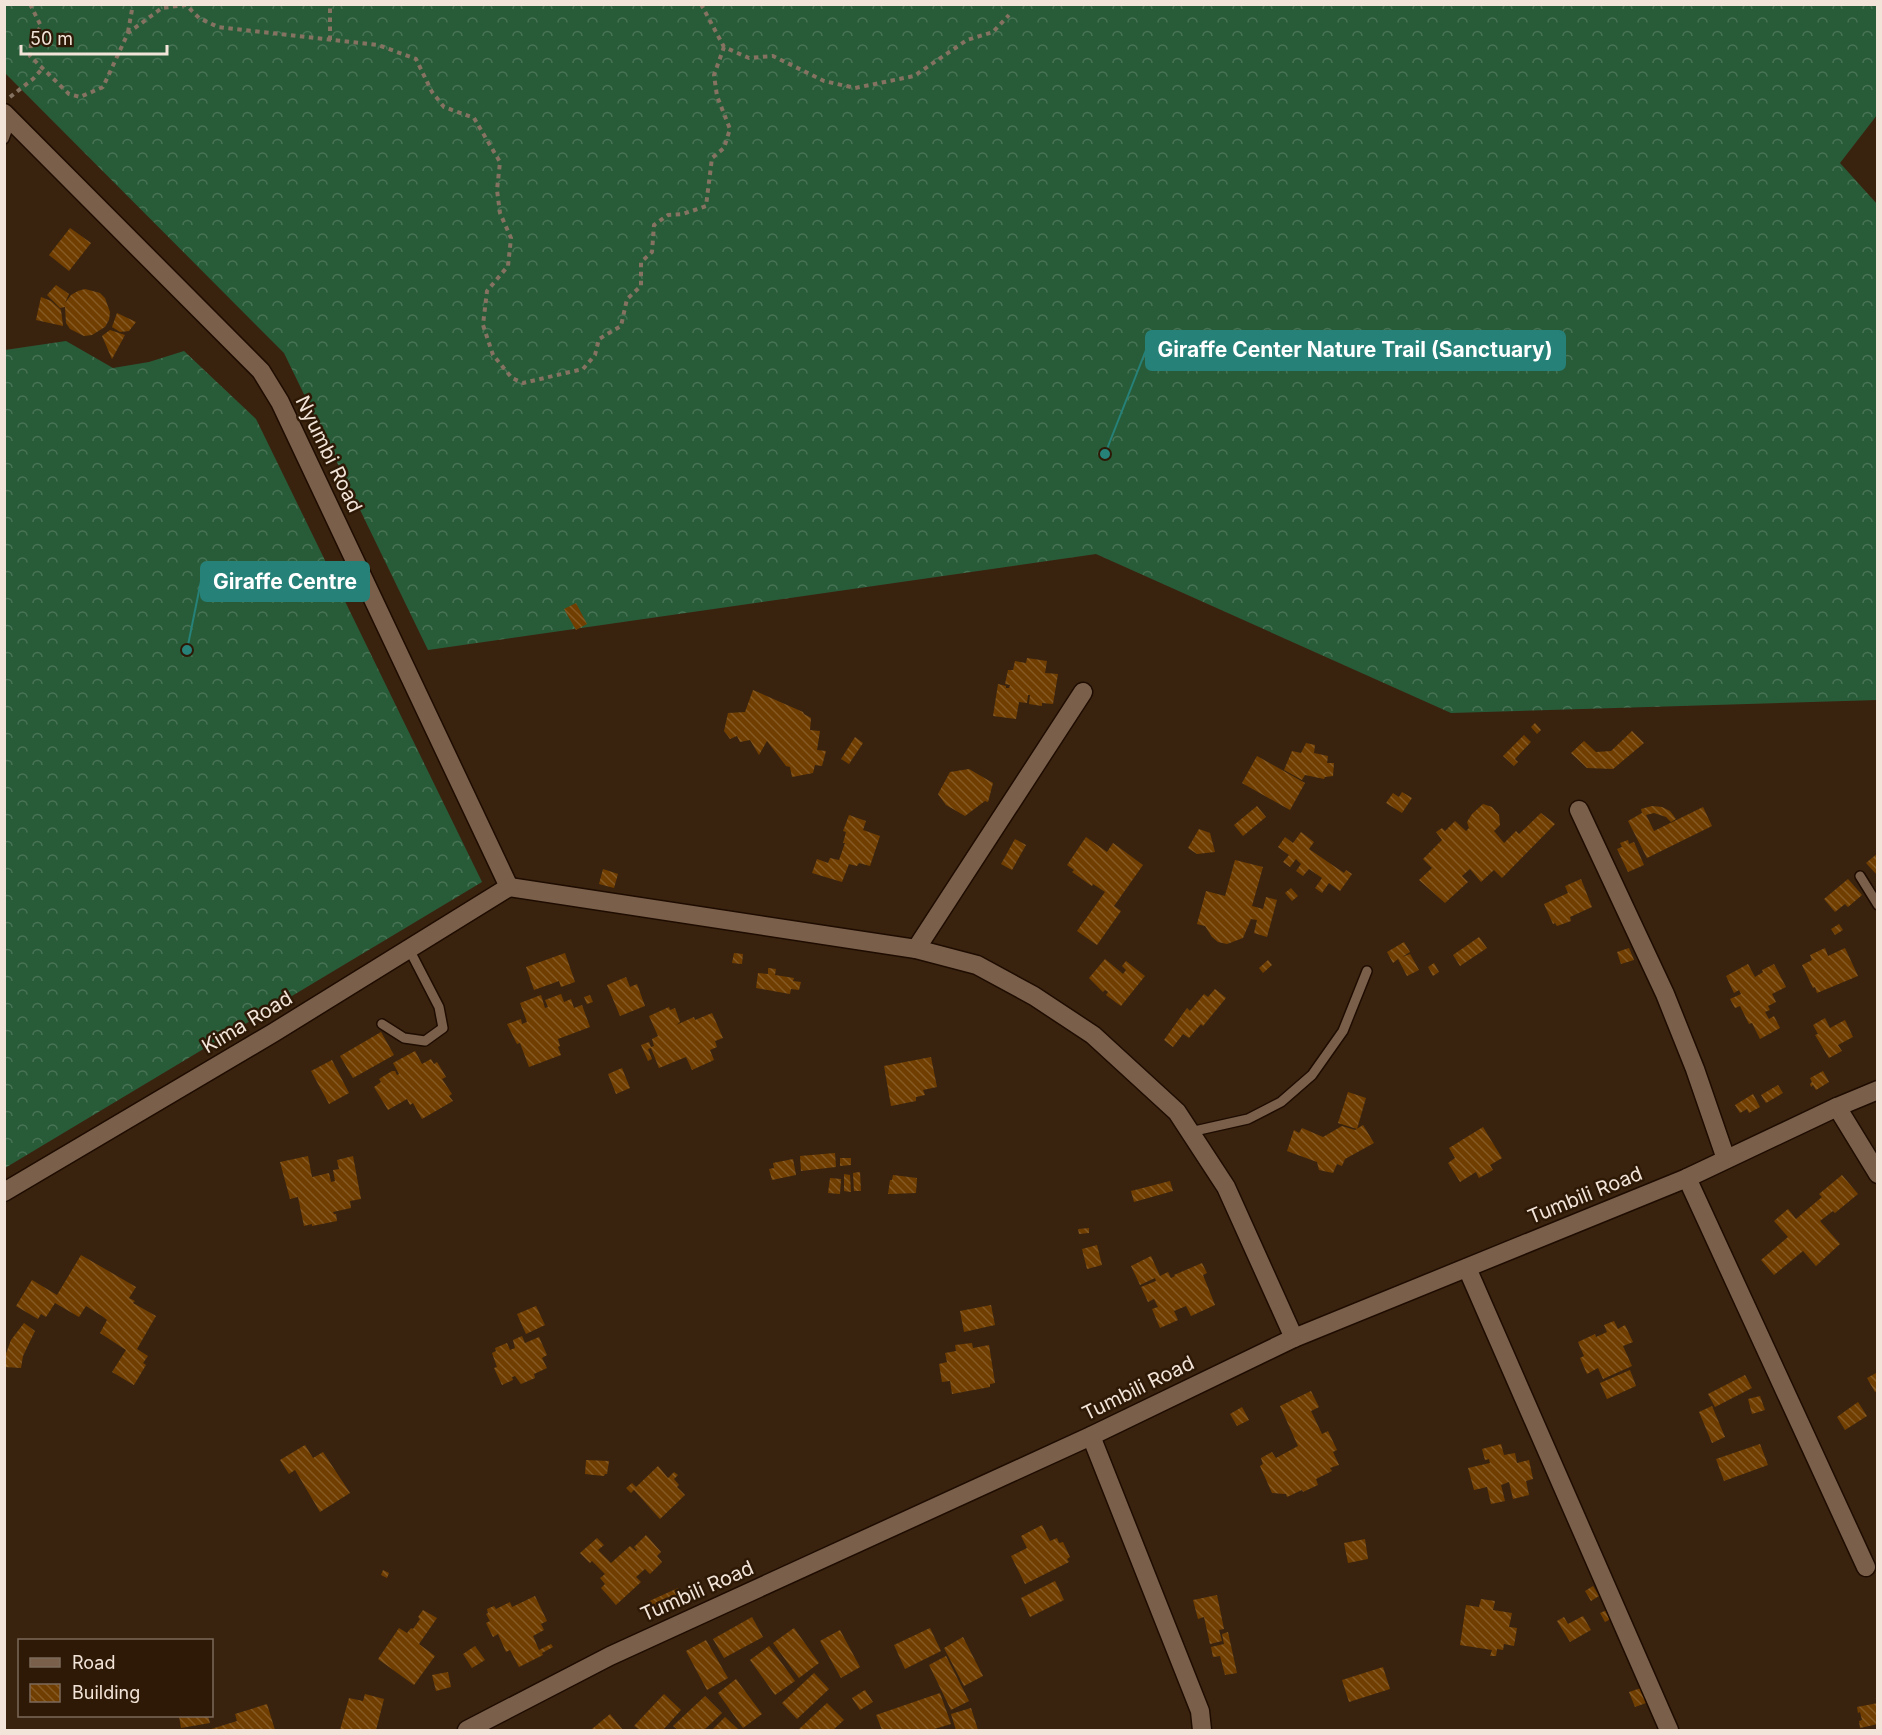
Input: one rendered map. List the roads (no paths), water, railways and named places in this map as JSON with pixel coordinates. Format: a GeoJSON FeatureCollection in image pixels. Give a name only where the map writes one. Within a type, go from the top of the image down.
{"type":"FeatureCollection","features":[{"type":"Feature","properties":{"kind":"street","name":"Nyumbi Road"},"geometry":{"type":"LineString","coordinates":[[8,116],[261,370],[280,402],[509,887]]}},
{"type":"Feature","properties":{"kind":"street"},"geometry":{"type":"LineString","coordinates":[[916,949],[1083,692]]}},
{"type":"Feature","properties":{"kind":"street"},"geometry":{"type":"LineString","coordinates":[[1579,810],[1665,994],[1695,1069],[1726,1159]]}},
{"type":"Feature","properties":{"kind":"street","name":"Kima Road"},"geometry":{"type":"LineString","coordinates":[[4,1192],[263,1039],[509,887]]}},
{"type":"Feature","properties":{"kind":"street"},"geometry":{"type":"LineString","coordinates":[[509,887],[916,949],[977,965],[1034,996],[1093,1035],[1178,1112],[1226,1187],[1294,1338]]}},
{"type":"Feature","properties":{"kind":"street","name":"Tumbili Road"},"geometry":{"type":"LineString","coordinates":[[466,1731],[610,1656],[1091,1436],[1294,1338],[1687,1178],[1878,1090]]}},
{"type":"Feature","properties":{"kind":"street"},"geometry":{"type":"LineString","coordinates":[[1837,1107],[1878,1174]]}},
{"type":"Feature","properties":{"kind":"street"},"geometry":{"type":"LineString","coordinates":[[1687,1178],[1866,1567]]}},
{"type":"Feature","properties":{"kind":"street"},"geometry":{"type":"LineString","coordinates":[[1467,1268],[1669,1731]]}},
{"type":"Feature","properties":{"kind":"street"},"geometry":{"type":"LineString","coordinates":[[1091,1436],[1200,1711],[1202,1731]]}},
{"type":"Feature","properties":{"kind":"lane"},"geometry":{"type":"LineString","coordinates":[[4,139],[8,116]]}},
{"type":"Feature","properties":{"kind":"lane"},"geometry":{"type":"LineString","coordinates":[[1860,876],[1878,905]]}},
{"type":"Feature","properties":{"kind":"lane"},"geometry":{"type":"LineString","coordinates":[[382,1024],[404,1038],[425,1041],[443,1028],[439,1007],[409,949]]}},
{"type":"Feature","properties":{"kind":"lane"},"geometry":{"type":"LineString","coordinates":[[1190,1132],[1248,1119],[1281,1102],[1312,1075],[1343,1031],[1367,971]]}},
{"type":"Feature","properties":{"kind":"place","name":"Giraffe Center Nature Trail (Sanctuary)"},"geometry":{"type":"Point","coordinates":[1105,454]}},
{"type":"Feature","properties":{"kind":"place","name":"Giraffe Centre"},"geometry":{"type":"Point","coordinates":[187,650]}}]}
